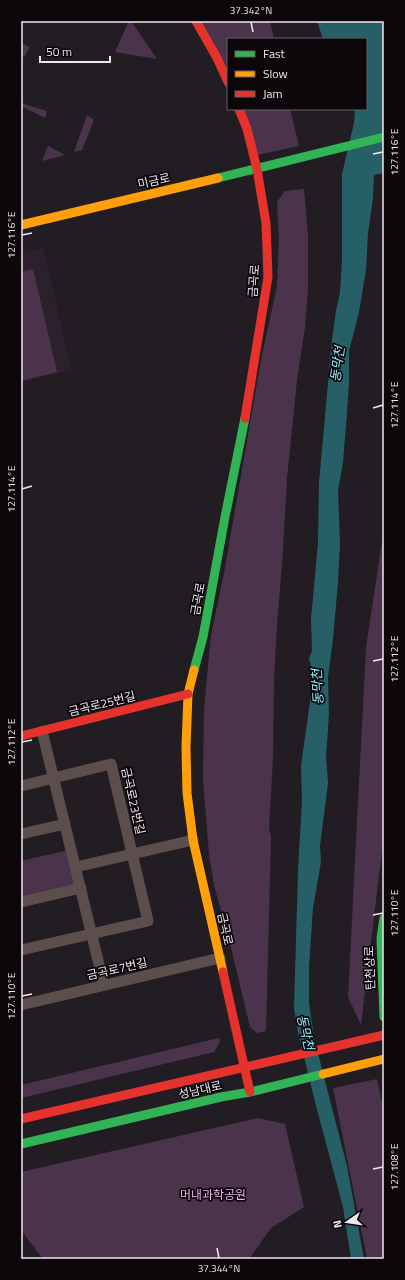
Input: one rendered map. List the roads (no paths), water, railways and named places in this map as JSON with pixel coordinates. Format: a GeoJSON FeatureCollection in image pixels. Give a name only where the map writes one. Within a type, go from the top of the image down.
{"type":"FeatureCollection","features":[{"type":"Feature","properties":{"kind":"main road"},"geometry":{"type":"LineString","coordinates":[[196,21],[217,58],[227,80]]}},
{"type":"Feature","properties":{"kind":"main road","name":"금곡로"},"geometry":{"type":"LineString","coordinates":[[239,110],[247,129],[257,169],[266,223],[268,277],[249,398],[203,637],[188,694],[186,747],[187,777],[193,840],[250,1092]]}},
{"type":"Feature","properties":{"kind":"main road","name":"미금로"},"geometry":{"type":"LineString","coordinates":[[21,225],[384,137]]}},
{"type":"Feature","properties":{"kind":"main road","name":"금곡로25번길"},"geometry":{"type":"LineString","coordinates":[[21,736],[188,694]]}},
{"type":"Feature","properties":{"kind":"main road","name":"탄천상로"},"geometry":{"type":"LineString","coordinates":[[384,918],[381,938],[384,1017]]}},
{"type":"Feature","properties":{"kind":"main road","name":"성남대로"},"geometry":{"type":"LineString","coordinates":[[21,1119],[384,1036]]}},
{"type":"Feature","properties":{"kind":"main road","name":"성남대로"},"geometry":{"type":"LineString","coordinates":[[21,1144],[221,1097],[250,1092],[268,1086],[384,1059]]}},
{"type":"Feature","properties":{"kind":"street"},"geometry":{"type":"LineString","coordinates":[[42,731],[104,985]]}},
{"type":"Feature","properties":{"kind":"street","name":"금곡로23번길"},"geometry":{"type":"LineString","coordinates":[[21,786],[111,764],[132,854]]}},
{"type":"Feature","properties":{"kind":"street"},"geometry":{"type":"LineString","coordinates":[[21,834],[65,824]]}},
{"type":"Feature","properties":{"kind":"street"},"geometry":{"type":"LineString","coordinates":[[76,867],[193,840]]}},
{"type":"Feature","properties":{"kind":"street"},"geometry":{"type":"LineString","coordinates":[[21,950],[148,921],[132,854]]}},
{"type":"Feature","properties":{"kind":"street"},"geometry":{"type":"LineString","coordinates":[[21,902],[80,888]]}},
{"type":"Feature","properties":{"kind":"street","name":"금곡로7번길"},"geometry":{"type":"LineString","coordinates":[[21,1005],[220,958]]}},
{"type":"Feature","properties":{"kind":"water","name":"동막천"},"geometry":{"type":"Polygon","coordinates":[[[317,21],[382,21],[384,25],[384,173],[374,175],[366,270],[359,312],[349,351],[347,413],[343,462],[338,491],[340,543],[338,582],[328,677],[329,714],[326,757],[328,783],[320,846],[321,862],[313,908],[309,967],[309,1003],[314,1038],[347,1166],[364,1259],[351,1259],[343,1207],[315,1102],[298,1032],[294,1008],[298,870],[302,801],[301,766],[312,687],[312,668],[309,659],[312,651],[311,619],[318,543],[319,482],[332,340],[340,292],[342,260],[342,174],[354,123],[355,110],[367,110],[367,38],[323,38],[317,21]]]}},
{"type":"Feature","properties":{"kind":"park label","name":"머내과학공원"},"geometry":{"type":"Point","coordinates":[213,1195]}}]}
